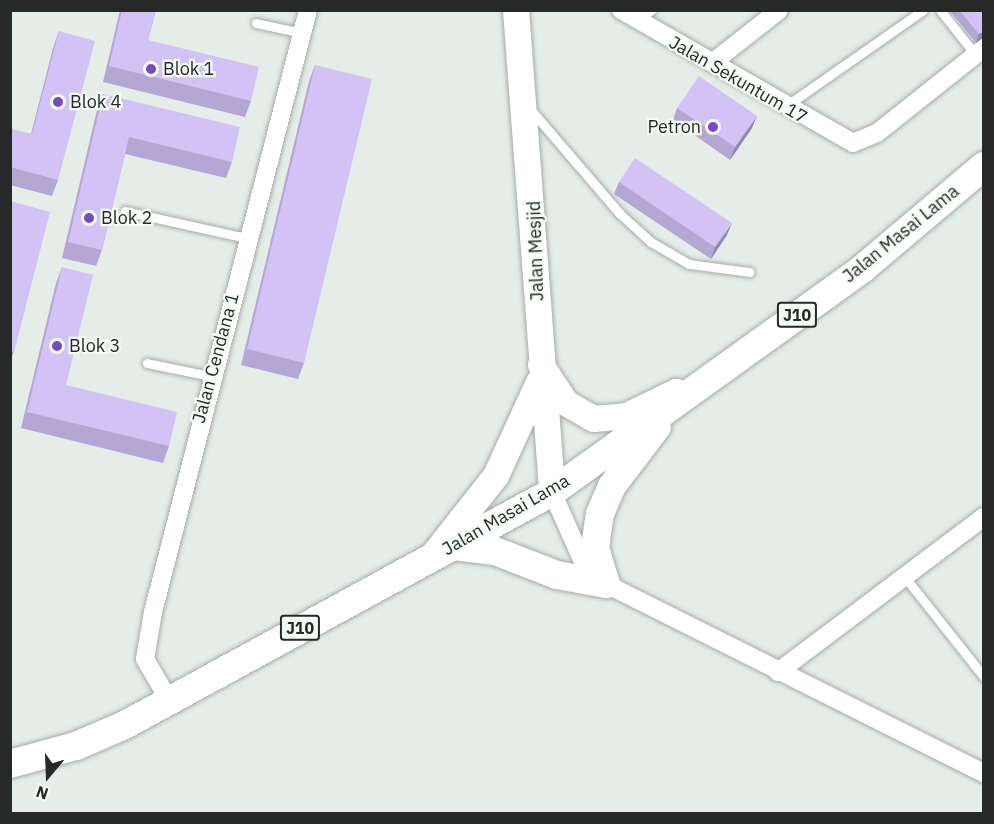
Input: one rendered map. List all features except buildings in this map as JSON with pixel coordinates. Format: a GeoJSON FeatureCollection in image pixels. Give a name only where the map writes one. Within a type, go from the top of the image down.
{"type":"FeatureCollection","features":[{"type":"Feature","properties":{"kind":"main road","name":"Jalan Mesjid"},"geometry":{"type":"LineString","coordinates":[[516,10],[528,106],[539,370],[552,492]]}},
{"type":"Feature","properties":{"kind":"main road","name":"Jalan Masai Lama"},"geometry":{"type":"LineString","coordinates":[[10,764],[76,746],[170,702],[552,492],[678,399],[862,269],[984,166]]}},
{"type":"Feature","properties":{"kind":"main road"},"geometry":{"type":"LineString","coordinates":[[443,551],[496,476],[539,370],[577,413],[606,422],[710,376]]}},
{"type":"Feature","properties":{"kind":"main road"},"geometry":{"type":"LineString","coordinates":[[443,551],[495,551],[557,575],[606,584],[595,548],[605,500],[678,399]]}},
{"type":"Feature","properties":{"kind":"street","name":"Jalan Cendana 1"},"geometry":{"type":"LineString","coordinates":[[170,702],[145,659],[210,376],[308,10]]}},
{"type":"Feature","properties":{"kind":"street","name":"Jalan Sekuntum 17"},"geometry":{"type":"LineString","coordinates":[[621,10],[644,16],[712,63],[784,107],[858,142],[979,51]]}},
{"type":"Feature","properties":{"kind":"street"},"geometry":{"type":"LineString","coordinates":[[712,63],[778,10]]}},
{"type":"Feature","properties":{"kind":"street"},"geometry":{"type":"LineString","coordinates":[[552,492],[580,556],[606,584],[984,773]]}},
{"type":"Feature","properties":{"kind":"street"},"geometry":{"type":"LineString","coordinates":[[778,672],[904,576],[983,520]]}},
{"type":"Feature","properties":{"kind":"lane"},"geometry":{"type":"LineString","coordinates":[[784,107],[922,10]]}},
{"type":"Feature","properties":{"kind":"lane"},"geometry":{"type":"LineString","coordinates":[[940,10],[979,51]]}},
{"type":"Feature","properties":{"kind":"lane"},"geometry":{"type":"LineString","coordinates":[[256,23],[302,33]]}},
{"type":"Feature","properties":{"kind":"lane"},"geometry":{"type":"LineString","coordinates":[[528,106],[619,213],[651,242],[689,264],[749,272]]}},
{"type":"Feature","properties":{"kind":"lane"},"geometry":{"type":"LineString","coordinates":[[125,211],[247,238]]}},
{"type":"Feature","properties":{"kind":"lane"},"geometry":{"type":"LineString","coordinates":[[147,363],[210,376]]}},
{"type":"Feature","properties":{"kind":"lane"},"geometry":{"type":"LineString","coordinates":[[904,576],[984,677]]}},
{"type":"Feature","properties":{"kind":"place","name":"Blok 1"},"geometry":{"type":"Point","coordinates":[151,69]}},
{"type":"Feature","properties":{"kind":"place","name":"Blok 4"},"geometry":{"type":"Point","coordinates":[58,102]}},
{"type":"Feature","properties":{"kind":"place","name":"Petron"},"geometry":{"type":"Point","coordinates":[713,127]}},
{"type":"Feature","properties":{"kind":"place","name":"Blok 2"},"geometry":{"type":"Point","coordinates":[89,218]}},
{"type":"Feature","properties":{"kind":"place","name":"Blok 3"},"geometry":{"type":"Point","coordinates":[57,346]}}]}
